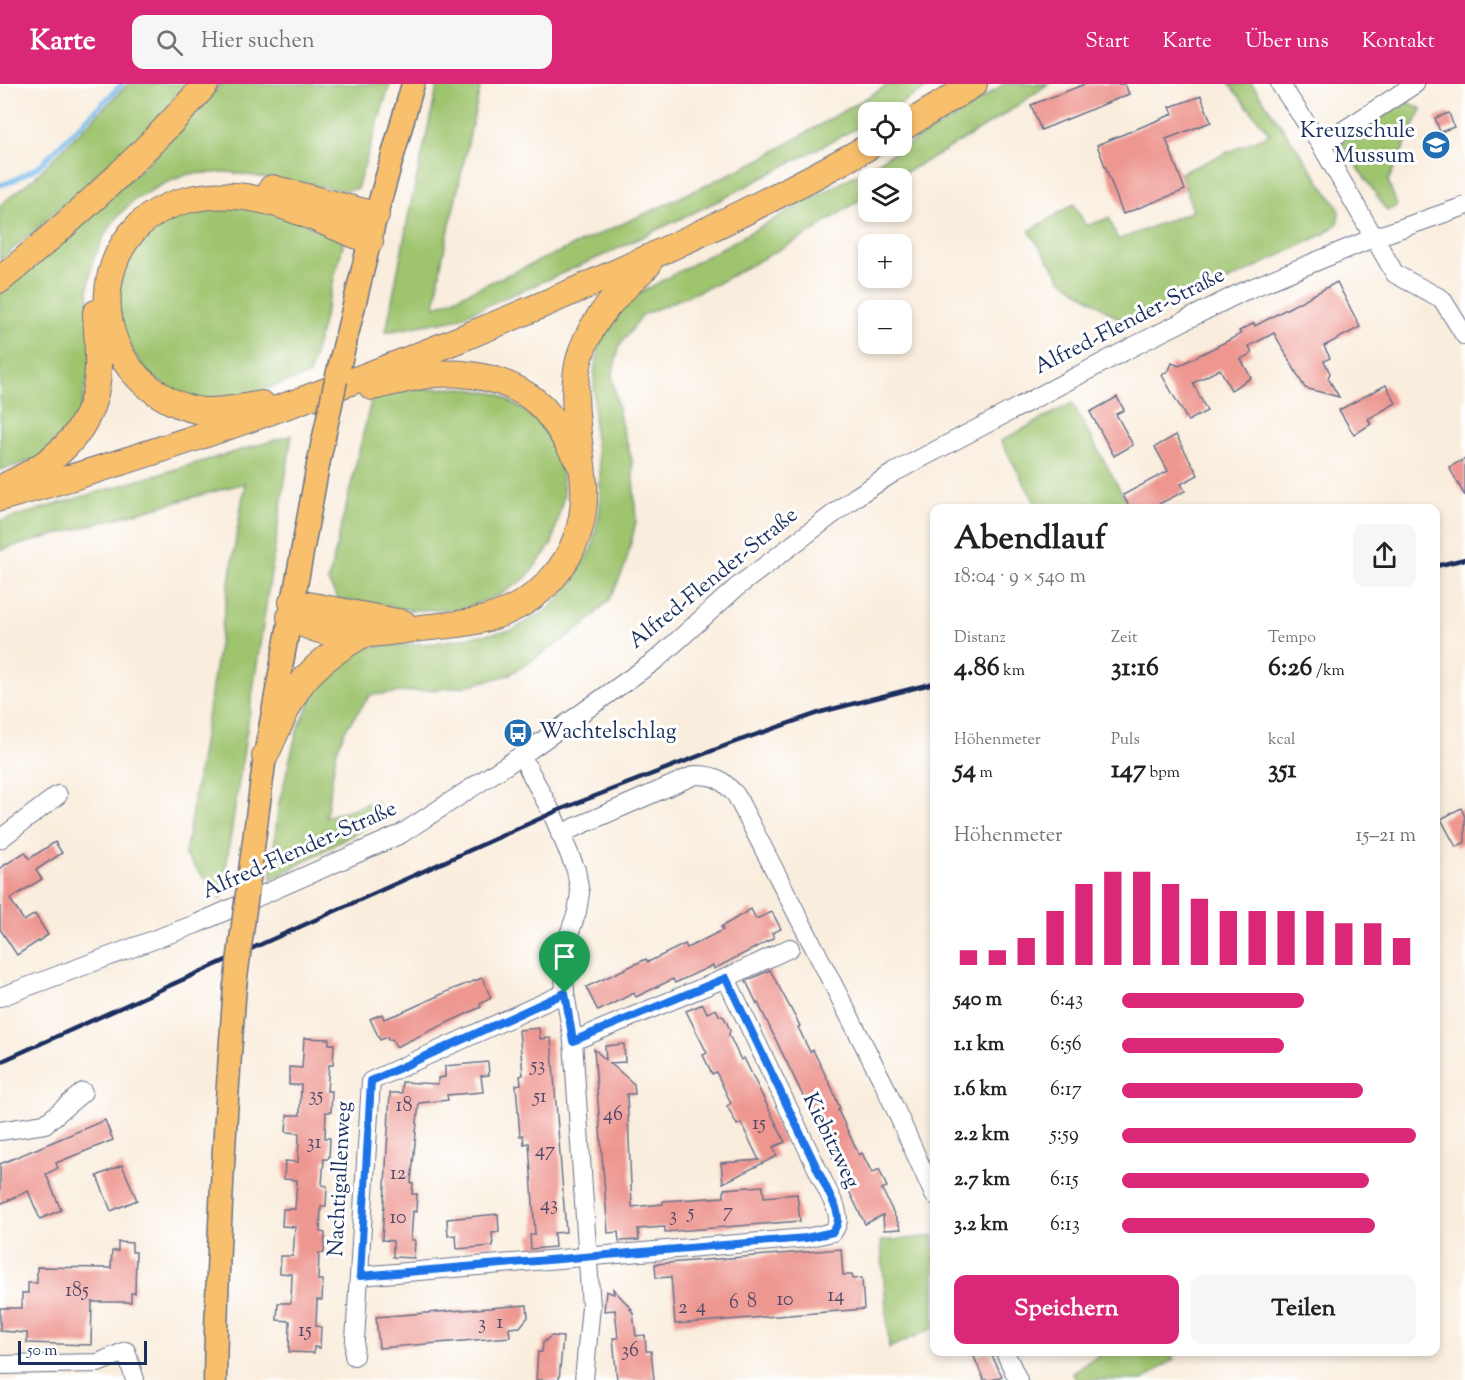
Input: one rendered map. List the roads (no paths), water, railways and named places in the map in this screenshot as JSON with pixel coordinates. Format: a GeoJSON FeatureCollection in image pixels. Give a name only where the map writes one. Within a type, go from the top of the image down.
{"type":"FeatureCollection","features":[{"type":"Feature","properties":{"kind":"highway"},"geometry":{"type":"LineString","coordinates":[[0,280],[57,233],[121,172],[206,84]]}},
{"type":"Feature","properties":{"kind":"highway"},"geometry":{"type":"LineString","coordinates":[[912,122],[974,84]]}},
{"type":"Feature","properties":{"kind":"highway"},"geometry":{"type":"LineString","coordinates":[[0,498],[187,442],[322,394],[540,306],[658,255],[858,152]]}},
{"type":"Feature","properties":{"kind":"highway"},"geometry":{"type":"LineString","coordinates":[[0,488],[49,462],[81,428],[92,405],[97,383],[96,291],[102,264],[114,236],[133,215],[161,195],[193,185],[238,183],[312,197],[376,214]]}},
{"type":"Feature","properties":{"kind":"highway"},"geometry":{"type":"LineString","coordinates":[[370,241],[266,201],[235,196],[203,196],[165,207],[139,226],[114,264],[109,286],[109,327],[124,361],[141,381],[158,394],[177,404],[203,411],[236,409],[322,394],[343,393],[435,374],[487,377],[516,389],[538,403],[550,416],[581,465]]}},
{"type":"Feature","properties":{"kind":"highway"},"geometry":{"type":"LineString","coordinates":[[291,609],[304,625],[322,631],[360,636],[468,623],[504,612],[537,594],[550,582],[569,555],[579,530],[584,504],[576,402],[577,372],[582,351],[592,327],[607,305],[658,255]]}},
{"type":"Feature","properties":{"kind":"highway"},"geometry":{"type":"LineString","coordinates":[[291,609],[375,618],[430,627]]}},
{"type":"Feature","properties":{"kind":"highway"},"geometry":{"type":"LineString","coordinates":[[265,756],[301,685],[320,664],[338,649],[360,636]]}},
{"type":"Feature","properties":{"kind":"main road"},"geometry":{"type":"LineString","coordinates":[[215,1380],[224,1130],[235,986],[265,756],[318,465],[348,325],[376,214],[413,84]]}},
{"type":"Feature","properties":{"kind":"street"},"geometry":{"type":"LineString","coordinates":[[1280,84],[1321,145],[1395,274],[1443,299],[1465,336]]}},
{"type":"Feature","properties":{"kind":"street"},"geometry":{"type":"LineString","coordinates":[[1321,145],[1415,84]]}},
{"type":"Feature","properties":{"kind":"street","name":"Alfred-Flender-Straße"},"geometry":{"type":"LineString","coordinates":[[0,997],[196,924],[401,834],[521,755],[656,660],[737,587],[857,496],[936,450],[1232,297],[1373,238],[1465,206]]}},
{"type":"Feature","properties":{"kind":"street"},"geometry":{"type":"LineString","coordinates":[[521,755],[561,834],[576,870],[580,893],[577,912],[563,959],[565,993],[573,1041],[591,1306],[584,1380]]}},
{"type":"Feature","properties":{"kind":"street"},"geometry":{"type":"LineString","coordinates":[[561,834],[695,775],[711,775],[724,782],[736,795],[879,1074],[930,1186]]}},
{"type":"Feature","properties":{"kind":"street"},"geometry":{"type":"LineString","coordinates":[[0,839],[58,795]]}},
{"type":"Feature","properties":{"kind":"street"},"geometry":{"type":"LineString","coordinates":[[573,1041],[726,978],[790,948]]}},
{"type":"Feature","properties":{"kind":"street","name":"Kiebitzweg"},"geometry":{"type":"LineString","coordinates":[[588,1256],[823,1236],[833,1232],[838,1226],[839,1217],[836,1208],[726,978]]}},
{"type":"Feature","properties":{"kind":"street","name":"Nachtigallenweg"},"geometry":{"type":"LineString","coordinates":[[354,1356],[371,1081],[565,993]]}},
{"type":"Feature","properties":{"kind":"street"},"geometry":{"type":"LineString","coordinates":[[0,1131],[45,1124],[83,1092]]}},
{"type":"Feature","properties":{"kind":"street","name":"Nachtigallenweg"},"geometry":{"type":"LineString","coordinates":[[360,1276],[588,1256]]}},
{"type":"Feature","properties":{"kind":"street"},"geometry":{"type":"LineString","coordinates":[[0,1365],[98,1363],[126,1351],[135,1380]]}},
{"type":"Feature","properties":{"kind":"street"},"geometry":{"type":"LineString","coordinates":[[1007,1356],[1018,1380]]}},
{"type":"Feature","properties":{"kind":"waterway"},"geometry":{"type":"LineString","coordinates":[[0,185],[38,167],[122,84]]}},
{"type":"Feature","properties":{"kind":"railway"},"geometry":{"type":"LineString","coordinates":[[1440,565],[1465,559]]}},
{"type":"Feature","properties":{"kind":"railway"},"geometry":{"type":"LineString","coordinates":[[0,1062],[559,810],[735,742],[821,712],[930,684]]}},
{"type":"Feature","properties":{"kind":"place","name":"Kreuzschule Mussum"},"geometry":{"type":"Point","coordinates":[1436,145]}},
{"type":"Feature","properties":{"kind":"place","name":"Wachtelschlag"},"geometry":{"type":"Point","coordinates":[518,733]}}]}
